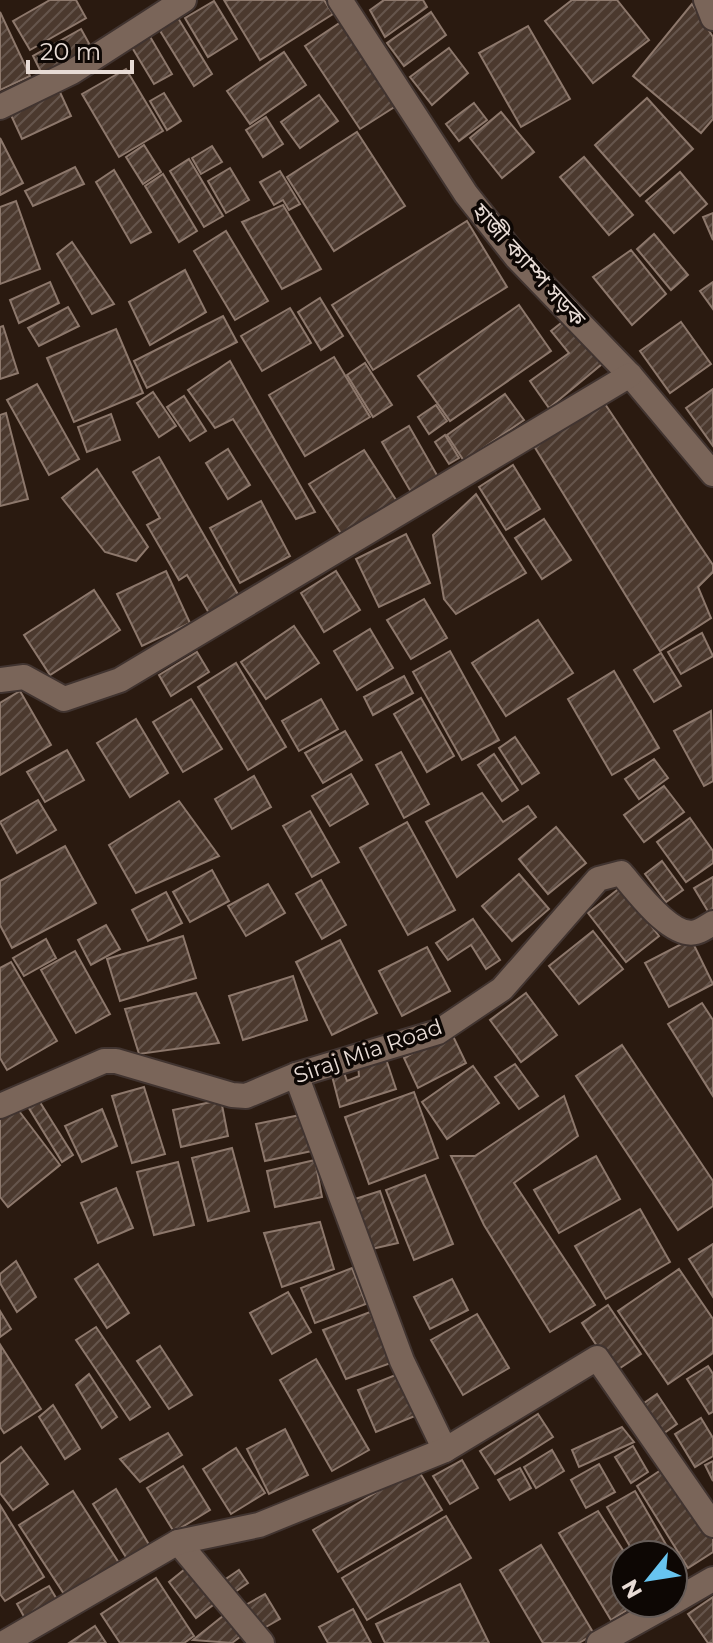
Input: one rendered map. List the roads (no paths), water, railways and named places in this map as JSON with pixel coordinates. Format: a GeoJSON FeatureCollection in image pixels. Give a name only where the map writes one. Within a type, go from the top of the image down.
{"type":"FeatureCollection","features":[{"type":"Feature","properties":{"kind":"street"},"geometry":{"type":"LineString","coordinates":[[0,107],[72,72],[184,0]]}},
{"type":"Feature","properties":{"kind":"street","name":"হাজী ক্যাম্প সড়ক"},"geometry":{"type":"LineString","coordinates":[[340,0],[466,194],[517,258],[630,375],[713,474]]}},
{"type":"Feature","properties":{"kind":"street"},"geometry":{"type":"LineString","coordinates":[[706,0],[713,18]]}},
{"type":"Feature","properties":{"kind":"street"},"geometry":{"type":"LineString","coordinates":[[0,680],[24,677],[64,699],[120,680],[630,375]]}},
{"type":"Feature","properties":{"kind":"street","name":"Siraj Mia Road"},"geometry":{"type":"LineString","coordinates":[[0,1106],[104,1061],[246,1096],[296,1075],[438,1032],[502,989],[598,879],[610,874],[621,873],[667,924],[681,932],[695,933],[713,923]]}},
{"type":"Feature","properties":{"kind":"street"},"geometry":{"type":"LineString","coordinates":[[296,1075],[402,1361],[445,1450]]}},
{"type":"Feature","properties":{"kind":"street"},"geometry":{"type":"LineString","coordinates":[[4,1643],[178,1542],[259,1525],[445,1450],[597,1358],[713,1525]]}},
{"type":"Feature","properties":{"kind":"street"},"geometry":{"type":"LineString","coordinates":[[178,1542],[262,1643]]}},
{"type":"Feature","properties":{"kind":"street"},"geometry":{"type":"LineString","coordinates":[[689,1592],[713,1579]]}},
{"type":"Feature","properties":{"kind":"street"},"geometry":{"type":"LineString","coordinates":[[599,1643],[642,1619]]}}]}
